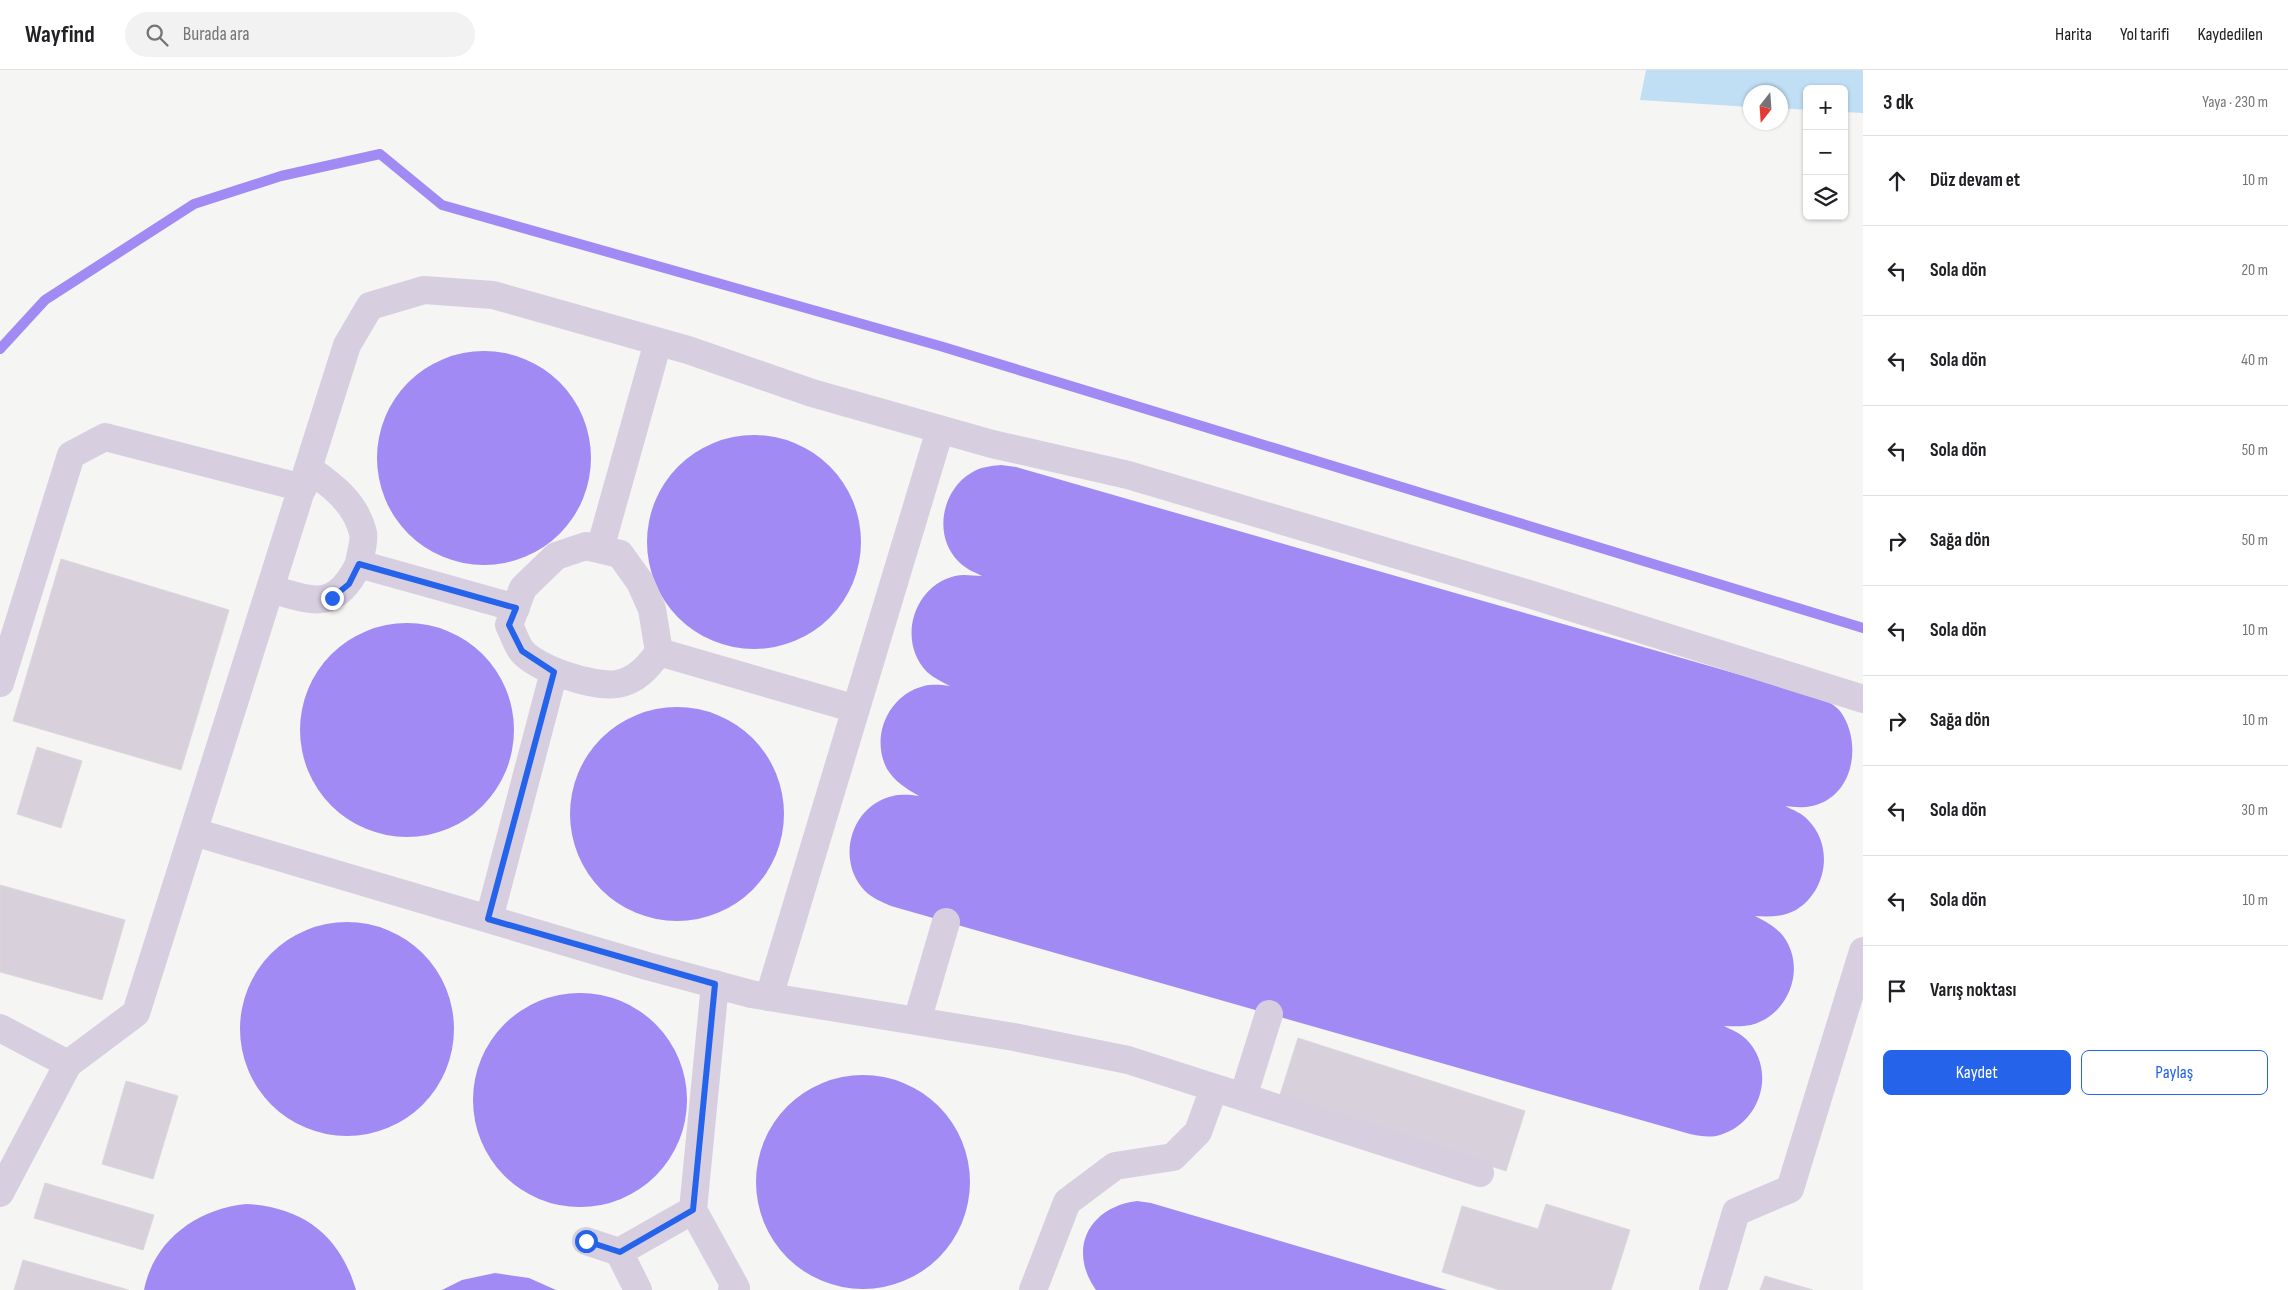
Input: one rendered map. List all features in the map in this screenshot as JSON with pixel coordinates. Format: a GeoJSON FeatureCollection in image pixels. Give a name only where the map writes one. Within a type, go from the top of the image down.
{"type":"FeatureCollection","features":[{"type":"Feature","properties":{"kind":"street"},"geometry":{"type":"LineString","coordinates":[[0,1193],[68,1064],[136,1013],[347,345],[370,306],[424,290],[493,295],[658,342],[812,393],[940,430],[992,444],[1128,475],[1529,594],[1863,700]]}},
{"type":"Feature","properties":{"kind":"street"},"geometry":{"type":"LineString","coordinates":[[600,550],[658,342]]}},
{"type":"Feature","properties":{"kind":"street"},"geometry":{"type":"LineString","coordinates":[[769,997],[940,430]]}},
{"type":"Feature","properties":{"kind":"street"},"geometry":{"type":"LineString","coordinates":[[0,683],[71,455],[105,437],[306,478],[335,488],[353,509],[363,534],[359,564],[349,584],[332,598],[306,599],[271,589]]}},
{"type":"Feature","properties":{"kind":"street"},"geometry":{"type":"LineString","coordinates":[[586,546],[620,554],[640,582],[652,609],[659,652],[644,672],[617,684],[582,681],[554,672],[522,651],[509,625],[516,608],[523,588],[556,556],[586,546]]}},
{"type":"Feature","properties":{"kind":"street"},"geometry":{"type":"LineString","coordinates":[[359,564],[516,608]]}},
{"type":"Feature","properties":{"kind":"street"},"geometry":{"type":"LineString","coordinates":[[659,652],[856,709]]}},
{"type":"Feature","properties":{"kind":"street"},"geometry":{"type":"LineString","coordinates":[[488,919],[554,672]]}},
{"type":"Feature","properties":{"kind":"street"},"geometry":{"type":"LineString","coordinates":[[194,832],[715,984],[769,997],[1014,1037],[1128,1060],[1480,1172]]}},
{"type":"Feature","properties":{"kind":"street"},"geometry":{"type":"LineString","coordinates":[[917,1021],[946,922]]}},
{"type":"Feature","properties":{"kind":"street"},"geometry":{"type":"LineString","coordinates":[[1713,1290],[1736,1212],[1790,1189],[1863,951]]}},
{"type":"Feature","properties":{"kind":"street"},"geometry":{"type":"LineString","coordinates":[[715,984],[693,1210],[737,1289]]}},
{"type":"Feature","properties":{"kind":"street"},"geometry":{"type":"LineString","coordinates":[[1243,1097],[1269,1014]]}},
{"type":"Feature","properties":{"kind":"street"},"geometry":{"type":"LineString","coordinates":[[0,1028],[68,1064]]}},
{"type":"Feature","properties":{"kind":"street"},"geometry":{"type":"LineString","coordinates":[[1033,1290],[1066,1202],[1115,1166],[1173,1158],[1198,1132],[1214,1088]]}},
{"type":"Feature","properties":{"kind":"street"},"geometry":{"type":"LineString","coordinates":[[620,1252],[693,1210]]}},
{"type":"Feature","properties":{"kind":"street"},"geometry":{"type":"LineString","coordinates":[[586,1241],[620,1252],[638,1290]]}},
{"type":"Feature","properties":{"kind":"shaded area"},"geometry":{"type":"Polygon","coordinates":[[[1646,70],[1863,70],[1863,113],[1848,112],[1848,85],[1803,85],[1803,110],[1788,109],[1788,85],[1743,85],[1743,107],[1640,100],[1646,70]]]}},
{"type":"Feature","properties":{"kind":"shaded area"},"geometry":{"type":"Polygon","coordinates":[[[473,351],[495,351],[515,355],[535,363],[560,382],[579,407],[587,427],[591,458],[587,489],[579,509],[560,534],[535,553],[515,561],[495,565],[473,565],[453,561],[433,553],[416,541],[401,526],[389,509],[381,489],[377,469],[377,447],[381,427],[389,407],[401,390],[416,375],[433,363],[453,355],[473,351]]]}},
{"type":"Feature","properties":{"kind":"shaded area"},"geometry":{"type":"Polygon","coordinates":[[[743,435],[765,435],[785,439],[805,447],[830,466],[849,491],[857,511],[861,542],[857,573],[849,593],[830,618],[805,637],[785,645],[765,649],[743,649],[723,645],[703,637],[686,625],[671,610],[659,593],[651,573],[647,553],[647,531],[651,511],[659,491],[671,474],[686,459],[703,447],[723,439],[743,435]]]}},
{"type":"Feature","properties":{"kind":"shaded area"},"geometry":{"type":"Polygon","coordinates":[[[989,466],[1016,467],[1814,696],[1837,708],[1847,724],[1851,738],[1850,767],[1845,780],[1837,792],[1826,801],[1809,807],[1785,806],[1803,815],[1816,831],[1824,855],[1820,880],[1815,892],[1796,910],[1776,916],[1755,916],[1769,923],[1787,942],[1792,954],[1794,967],[1793,980],[1789,992],[1783,1003],[1774,1013],[1763,1020],[1747,1026],[1724,1026],[1739,1033],[1746,1039],[1761,1065],[1762,1080],[1760,1094],[1754,1108],[1746,1119],[1734,1129],[1720,1135],[1709,1137],[1690,1134],[891,906],[877,900],[865,891],[856,878],[851,864],[852,835],[858,822],[867,810],[879,801],[896,795],[919,796],[897,781],[887,769],[882,757],[881,744],[882,731],[886,719],[892,708],[911,691],[927,685],[950,686],[927,672],[918,659],[913,645],[914,616],[920,603],[929,591],[941,582],[958,575],[982,576],[959,562],[951,552],[943,528],[947,502],[961,481],[971,473],[989,466]]]}},
{"type":"Feature","properties":{"kind":"shaded area"},"geometry":{"type":"Polygon","coordinates":[[[396,623],[418,623],[438,627],[458,635],[483,654],[502,679],[510,699],[514,730],[510,761],[502,781],[483,806],[458,825],[438,833],[418,837],[396,837],[376,833],[356,825],[339,813],[324,798],[312,781],[304,761],[300,741],[300,719],[304,699],[312,679],[324,662],[339,647],[356,635],[376,627],[396,623]]]}},
{"type":"Feature","properties":{"kind":"shaded area"},"geometry":{"type":"Polygon","coordinates":[[[666,707],[688,707],[708,711],[728,719],[753,738],[772,763],[780,783],[784,814],[780,845],[772,865],[753,890],[728,909],[708,917],[688,921],[666,921],[646,917],[626,909],[609,897],[594,882],[582,865],[574,845],[570,825],[570,803],[574,783],[582,763],[594,746],[609,731],[626,719],[646,711],[666,707]]]}},
{"type":"Feature","properties":{"kind":"shaded area"},"geometry":{"type":"Polygon","coordinates":[[[336,922],[358,922],[378,926],[398,934],[423,953],[442,978],[450,998],[454,1029],[450,1060],[442,1080],[423,1105],[398,1124],[378,1132],[358,1136],[336,1136],[316,1132],[296,1124],[279,1112],[264,1097],[252,1080],[244,1060],[240,1040],[240,1018],[244,998],[252,978],[264,961],[279,946],[296,934],[316,926],[336,922]]]}},
{"type":"Feature","properties":{"kind":"shaded area"},"geometry":{"type":"Polygon","coordinates":[[[569,993],[591,993],[611,997],[631,1005],[656,1024],[675,1049],[683,1069],[687,1100],[683,1131],[675,1151],[656,1176],[631,1195],[611,1203],[591,1207],[569,1207],[549,1203],[529,1195],[512,1183],[497,1168],[485,1151],[477,1131],[473,1111],[473,1089],[477,1069],[485,1049],[497,1032],[512,1017],[529,1005],[549,997],[569,993]]]}},
{"type":"Feature","properties":{"kind":"shaded area"},"geometry":{"type":"Polygon","coordinates":[[[852,1075],[874,1075],[894,1079],[914,1087],[939,1106],[958,1131],[966,1151],[970,1182],[966,1213],[958,1233],[939,1258],[914,1277],[894,1285],[874,1289],[852,1289],[832,1285],[812,1277],[795,1265],[780,1250],[768,1233],[760,1213],[756,1193],[756,1171],[760,1151],[768,1131],[780,1114],[795,1099],[812,1087],[832,1079],[852,1075]]]}},
{"type":"Feature","properties":{"kind":"shaded area"},"geometry":{"type":"Polygon","coordinates":[[[1137,1201],[1151,1203],[1447,1290],[1096,1290],[1087,1275],[1083,1260],[1084,1245],[1088,1232],[1095,1221],[1106,1212],[1120,1205],[1137,1201]]]}},
{"type":"Feature","properties":{"kind":"shaded area"},"geometry":{"type":"Polygon","coordinates":[[[246,1204],[266,1206],[285,1211],[301,1218],[316,1228],[329,1239],[340,1254],[356,1290],[144,1290],[149,1272],[157,1256],[180,1230],[195,1220],[211,1213],[228,1207],[246,1204]]]}},
{"type":"Feature","properties":{"kind":"shaded area"},"geometry":{"type":"Polygon","coordinates":[[[495,1273],[529,1278],[556,1290],[442,1290],[462,1280],[495,1273]]]}},
{"type":"Feature","properties":{"kind":"building"},"geometry":{"type":"Polygon","coordinates":[[[61,559],[229,610],[181,770],[13,721],[61,559]]]}},
{"type":"Feature","properties":{"kind":"building"},"geometry":{"type":"Polygon","coordinates":[[[37,747],[82,761],[61,828],[17,814],[37,747]]]}},
{"type":"Feature","properties":{"kind":"building"},"geometry":{"type":"Polygon","coordinates":[[[0,885],[125,920],[102,1000],[0,972],[0,885]]]}},
{"type":"Feature","properties":{"kind":"building"},"geometry":{"type":"Polygon","coordinates":[[[1298,1038],[1525,1111],[1506,1171],[1279,1098],[1298,1038]]]}},
{"type":"Feature","properties":{"kind":"building"},"geometry":{"type":"Polygon","coordinates":[[[126,1081],[178,1096],[153,1179],[102,1164],[126,1081]]]}},
{"type":"Feature","properties":{"kind":"building"},"geometry":{"type":"Polygon","coordinates":[[[45,1183],[154,1215],[143,1250],[34,1218],[45,1183]]]}},
{"type":"Feature","properties":{"kind":"building"},"geometry":{"type":"Polygon","coordinates":[[[1546,1204],[1630,1230],[1611,1290],[1500,1290],[1442,1272],[1462,1206],[1538,1229],[1546,1204]]]}},
{"type":"Feature","properties":{"kind":"building"},"geometry":{"type":"Polygon","coordinates":[[[23,1260],[129,1290],[14,1290],[23,1260]]]}},
{"type":"Feature","properties":{"kind":"building"},"geometry":{"type":"Polygon","coordinates":[[[1765,1276],[1813,1290],[1760,1290],[1765,1276]]]}},
{"type":"Feature","properties":{"kind":"waterway"},"geometry":{"type":"LineString","coordinates":[[0,349],[45,300],[194,204],[281,176],[380,154],[442,205],[940,346],[1863,628]]}},
{"type":"Feature","properties":{"kind":"route"},"geometry":{"type":"LineString","coordinates":[[332,598],[349,584],[359,564],[516,608],[509,625],[522,651],[554,672],[488,919],[715,984],[693,1210],[620,1252],[586,1241]]}}]}
